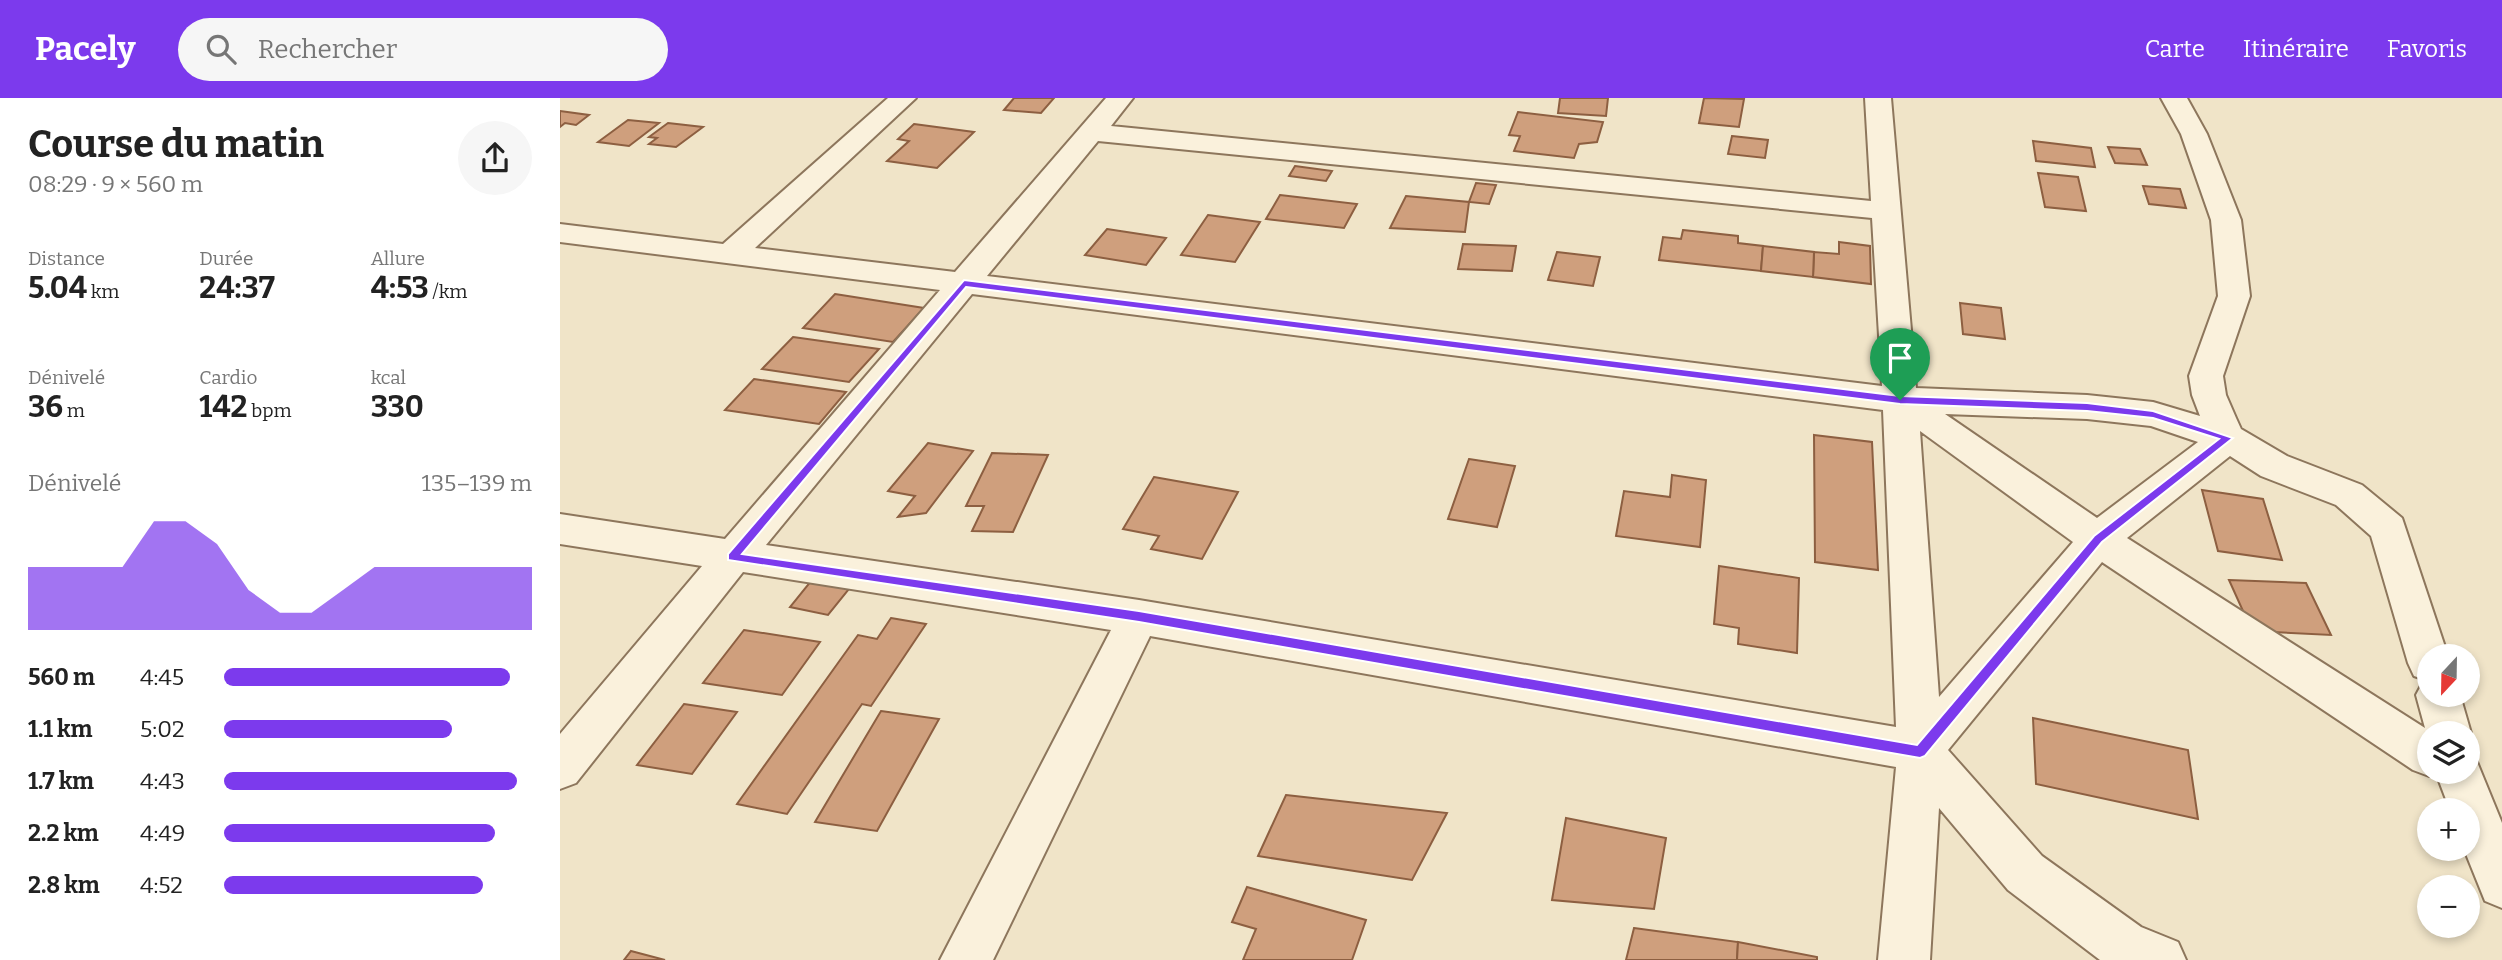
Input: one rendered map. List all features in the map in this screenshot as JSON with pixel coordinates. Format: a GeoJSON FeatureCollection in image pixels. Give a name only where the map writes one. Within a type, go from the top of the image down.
{"type":"FeatureCollection","features":[{"type":"Feature","properties":{"kind":"street"},"geometry":{"type":"LineString","coordinates":[[730,254],[903,98]]}},
{"type":"Feature","properties":{"kind":"street"},"geometry":{"type":"LineString","coordinates":[[560,768],[733,557],[1120,98]]}},
{"type":"Feature","properties":{"kind":"street"},"geometry":{"type":"LineString","coordinates":[[1878,98],[1900,400],[1920,751],[1905,960]]}},
{"type":"Feature","properties":{"kind":"street"},"geometry":{"type":"LineString","coordinates":[[2174,98],[2194,134],[2227,219],[2234,296],[2206,376],[2209,395],[2228,438]]}},
{"type":"Feature","properties":{"kind":"street"},"geometry":{"type":"LineString","coordinates":[[1091,132],[1886,211]]}},
{"type":"Feature","properties":{"kind":"street"},"geometry":{"type":"LineString","coordinates":[[560,233],[1900,400],[2087,407],[2153,414],[2228,438],[2274,466],[2349,495],[2388,529],[2423,644]]}},
{"type":"Feature","properties":{"kind":"street"},"geometry":{"type":"LineString","coordinates":[[1900,400],[2098,539],[2417,740]]}},
{"type":"Feature","properties":{"kind":"street"},"geometry":{"type":"LineString","coordinates":[[1920,751],[2098,539],[2228,438]]}},
{"type":"Feature","properties":{"kind":"street"},"geometry":{"type":"LineString","coordinates":[[560,529],[1139,617],[1920,751],[2025,873],[2125,947],[2160,960]]}},
{"type":"Feature","properties":{"kind":"street"},"geometry":{"type":"LineString","coordinates":[[966,960],[1139,617]]}},
{"type":"Feature","properties":{"kind":"street"},"geometry":{"type":"LineString","coordinates":[[2460,784],[2502,884]]}},
{"type":"Feature","properties":{"kind":"building"},"geometry":{"type":"Polygon","coordinates":[[[1014,98],[1054,98],[1041,113],[1004,110],[1014,98]]]}},
{"type":"Feature","properties":{"kind":"building"},"geometry":{"type":"Polygon","coordinates":[[[1560,98],[1608,98],[1606,116],[1558,113],[1560,98]]]}},
{"type":"Feature","properties":{"kind":"building"},"geometry":{"type":"Polygon","coordinates":[[[1704,98],[1744,99],[1739,127],[1699,123],[1704,98]]]}},
{"type":"Feature","properties":{"kind":"building"},"geometry":{"type":"Polygon","coordinates":[[[560,111],[589,115],[576,125],[565,123],[560,127],[560,111]]]}},
{"type":"Feature","properties":{"kind":"building"},"geometry":{"type":"Polygon","coordinates":[[[1518,112],[1603,122],[1597,142],[1579,144],[1574,158],[1514,151],[1520,136],[1509,135],[1518,112]]]}},
{"type":"Feature","properties":{"kind":"building"},"geometry":{"type":"Polygon","coordinates":[[[628,120],[659,123],[629,146],[598,142],[628,120]]]}},
{"type":"Feature","properties":{"kind":"building"},"geometry":{"type":"Polygon","coordinates":[[[668,123],[703,127],[676,147],[649,144],[657,138],[649,137],[668,123]]]}},
{"type":"Feature","properties":{"kind":"building"},"geometry":{"type":"Polygon","coordinates":[[[914,124],[974,132],[937,168],[887,161],[909,141],[898,139],[914,124]]]}},
{"type":"Feature","properties":{"kind":"building"},"geometry":{"type":"Polygon","coordinates":[[[1732,136],[1768,140],[1765,158],[1728,154],[1732,136]]]}},
{"type":"Feature","properties":{"kind":"building"},"geometry":{"type":"Polygon","coordinates":[[[2033,141],[2091,148],[2095,167],[2036,161],[2033,141]]]}},
{"type":"Feature","properties":{"kind":"building"},"geometry":{"type":"Polygon","coordinates":[[[2108,147],[2140,149],[2147,165],[2115,163],[2108,147]]]}},
{"type":"Feature","properties":{"kind":"building"},"geometry":{"type":"Polygon","coordinates":[[[1295,166],[1332,171],[1326,181],[1289,176],[1295,166]]]}},
{"type":"Feature","properties":{"kind":"building"},"geometry":{"type":"Polygon","coordinates":[[[2038,173],[2078,177],[2086,211],[2045,207],[2038,173]]]}},
{"type":"Feature","properties":{"kind":"building"},"geometry":{"type":"Polygon","coordinates":[[[1476,183],[1496,185],[1489,204],[1469,202],[1476,183]]]}},
{"type":"Feature","properties":{"kind":"building"},"geometry":{"type":"Polygon","coordinates":[[[2143,186],[2180,189],[2186,208],[2149,204],[2143,186]]]}},
{"type":"Feature","properties":{"kind":"building"},"geometry":{"type":"Polygon","coordinates":[[[1280,195],[1357,204],[1344,228],[1266,219],[1280,195]]]}},
{"type":"Feature","properties":{"kind":"building"},"geometry":{"type":"Polygon","coordinates":[[[1406,196],[1469,202],[1465,232],[1390,228],[1406,196]]]}},
{"type":"Feature","properties":{"kind":"building"},"geometry":{"type":"Polygon","coordinates":[[[1208,215],[1260,222],[1235,262],[1181,255],[1208,215]]]}},
{"type":"Feature","properties":{"kind":"building"},"geometry":{"type":"Polygon","coordinates":[[[1107,229],[1166,238],[1146,265],[1085,255],[1107,229]]]}},
{"type":"Feature","properties":{"kind":"building"},"geometry":{"type":"Polygon","coordinates":[[[1683,230],[1738,236],[1738,243],[1763,246],[1761,271],[1659,260],[1663,237],[1681,239],[1683,230]]]}},
{"type":"Feature","properties":{"kind":"building"},"geometry":{"type":"Polygon","coordinates":[[[1839,242],[1870,246],[1871,284],[1813,277],[1814,252],[1839,254],[1839,242]]]}},
{"type":"Feature","properties":{"kind":"building"},"geometry":{"type":"Polygon","coordinates":[[[1463,244],[1516,246],[1512,271],[1458,269],[1463,244]]]}},
{"type":"Feature","properties":{"kind":"building"},"geometry":{"type":"Polygon","coordinates":[[[1763,246],[1814,252],[1813,277],[1761,271],[1763,246]]]}},
{"type":"Feature","properties":{"kind":"building"},"geometry":{"type":"Polygon","coordinates":[[[1557,252],[1600,257],[1593,286],[1548,280],[1557,252]]]}},
{"type":"Feature","properties":{"kind":"building"},"geometry":{"type":"Polygon","coordinates":[[[835,294],[924,308],[893,342],[803,328],[835,294]]]}},
{"type":"Feature","properties":{"kind":"building"},"geometry":{"type":"Polygon","coordinates":[[[1960,303],[2001,308],[2005,339],[1963,334],[1960,303]]]}},
{"type":"Feature","properties":{"kind":"building"},"geometry":{"type":"Polygon","coordinates":[[[793,337],[879,349],[849,382],[762,369],[793,337]]]}},
{"type":"Feature","properties":{"kind":"building"},"geometry":{"type":"Polygon","coordinates":[[[754,379],[846,392],[819,424],[725,410],[754,379]]]}},
{"type":"Feature","properties":{"kind":"building"},"geometry":{"type":"Polygon","coordinates":[[[1814,435],[1872,442],[1878,570],[1815,562],[1814,435]]]}},
{"type":"Feature","properties":{"kind":"building"},"geometry":{"type":"Polygon","coordinates":[[[928,443],[973,451],[926,513],[898,517],[915,496],[888,491],[928,443]]]}},
{"type":"Feature","properties":{"kind":"building"},"geometry":{"type":"Polygon","coordinates":[[[992,453],[1048,455],[1013,532],[972,531],[984,506],[966,506],[992,453]]]}},
{"type":"Feature","properties":{"kind":"building"},"geometry":{"type":"Polygon","coordinates":[[[1469,459],[1515,466],[1497,527],[1448,519],[1469,459]]]}},
{"type":"Feature","properties":{"kind":"building"},"geometry":{"type":"Polygon","coordinates":[[[1672,475],[1706,480],[1700,547],[1616,536],[1624,491],[1670,497],[1672,475]]]}},
{"type":"Feature","properties":{"kind":"building"},"geometry":{"type":"Polygon","coordinates":[[[1154,477],[1238,492],[1202,559],[1151,549],[1159,536],[1123,529],[1154,477]]]}},
{"type":"Feature","properties":{"kind":"building"},"geometry":{"type":"Polygon","coordinates":[[[2202,490],[2263,499],[2282,560],[2218,551],[2202,490]]]}},
{"type":"Feature","properties":{"kind":"building"},"geometry":{"type":"Polygon","coordinates":[[[1719,566],[1799,578],[1797,653],[1738,644],[1739,628],[1714,624],[1719,566]]]}},
{"type":"Feature","properties":{"kind":"building"},"geometry":{"type":"Polygon","coordinates":[[[2229,580],[2306,583],[2331,635],[2252,631],[2229,580]]]}},
{"type":"Feature","properties":{"kind":"building"},"geometry":{"type":"Polygon","coordinates":[[[811,581],[849,589],[828,615],[790,607],[811,581]]]}},
{"type":"Feature","properties":{"kind":"building"},"geometry":{"type":"Polygon","coordinates":[[[891,618],[926,624],[871,706],[862,704],[787,814],[737,804],[858,635],[877,639],[891,618]]]}},
{"type":"Feature","properties":{"kind":"building"},"geometry":{"type":"Polygon","coordinates":[[[744,630],[820,642],[782,695],[703,683],[744,630]]]}},
{"type":"Feature","properties":{"kind":"building"},"geometry":{"type":"Polygon","coordinates":[[[684,704],[737,712],[692,774],[637,765],[684,704]]]}},
{"type":"Feature","properties":{"kind":"building"},"geometry":{"type":"Polygon","coordinates":[[[881,711],[939,719],[877,831],[815,822],[881,711]]]}},
{"type":"Feature","properties":{"kind":"building"},"geometry":{"type":"Polygon","coordinates":[[[2033,718],[2188,750],[2198,819],[2036,784],[2033,718]]]}},
{"type":"Feature","properties":{"kind":"building"},"geometry":{"type":"Polygon","coordinates":[[[1286,795],[1447,813],[1412,880],[1258,856],[1286,795]]]}},
{"type":"Feature","properties":{"kind":"building"},"geometry":{"type":"Polygon","coordinates":[[[1566,818],[1666,838],[1654,909],[1552,900],[1566,818]]]}},
{"type":"Feature","properties":{"kind":"building"},"geometry":{"type":"Polygon","coordinates":[[[1247,887],[1366,920],[1352,960],[1243,960],[1256,929],[1232,922],[1247,887]]]}},
{"type":"Feature","properties":{"kind":"building"},"geometry":{"type":"Polygon","coordinates":[[[1634,928],[1738,942],[1737,960],[1626,960],[1634,928]]]}},
{"type":"Feature","properties":{"kind":"building"},"geometry":{"type":"Polygon","coordinates":[[[1738,942],[1817,957],[1817,960],[1737,960],[1738,942]]]}},
{"type":"Feature","properties":{"kind":"building"},"geometry":{"type":"Polygon","coordinates":[[[631,951],[665,960],[624,960],[631,951]]]}},
{"type":"Feature","properties":{"kind":"route"},"geometry":{"type":"LineString","coordinates":[[964,283],[1900,400],[2087,407],[2153,414],[2228,438],[2098,539],[1920,751],[1139,617],[733,557],[964,283]]}}]}
